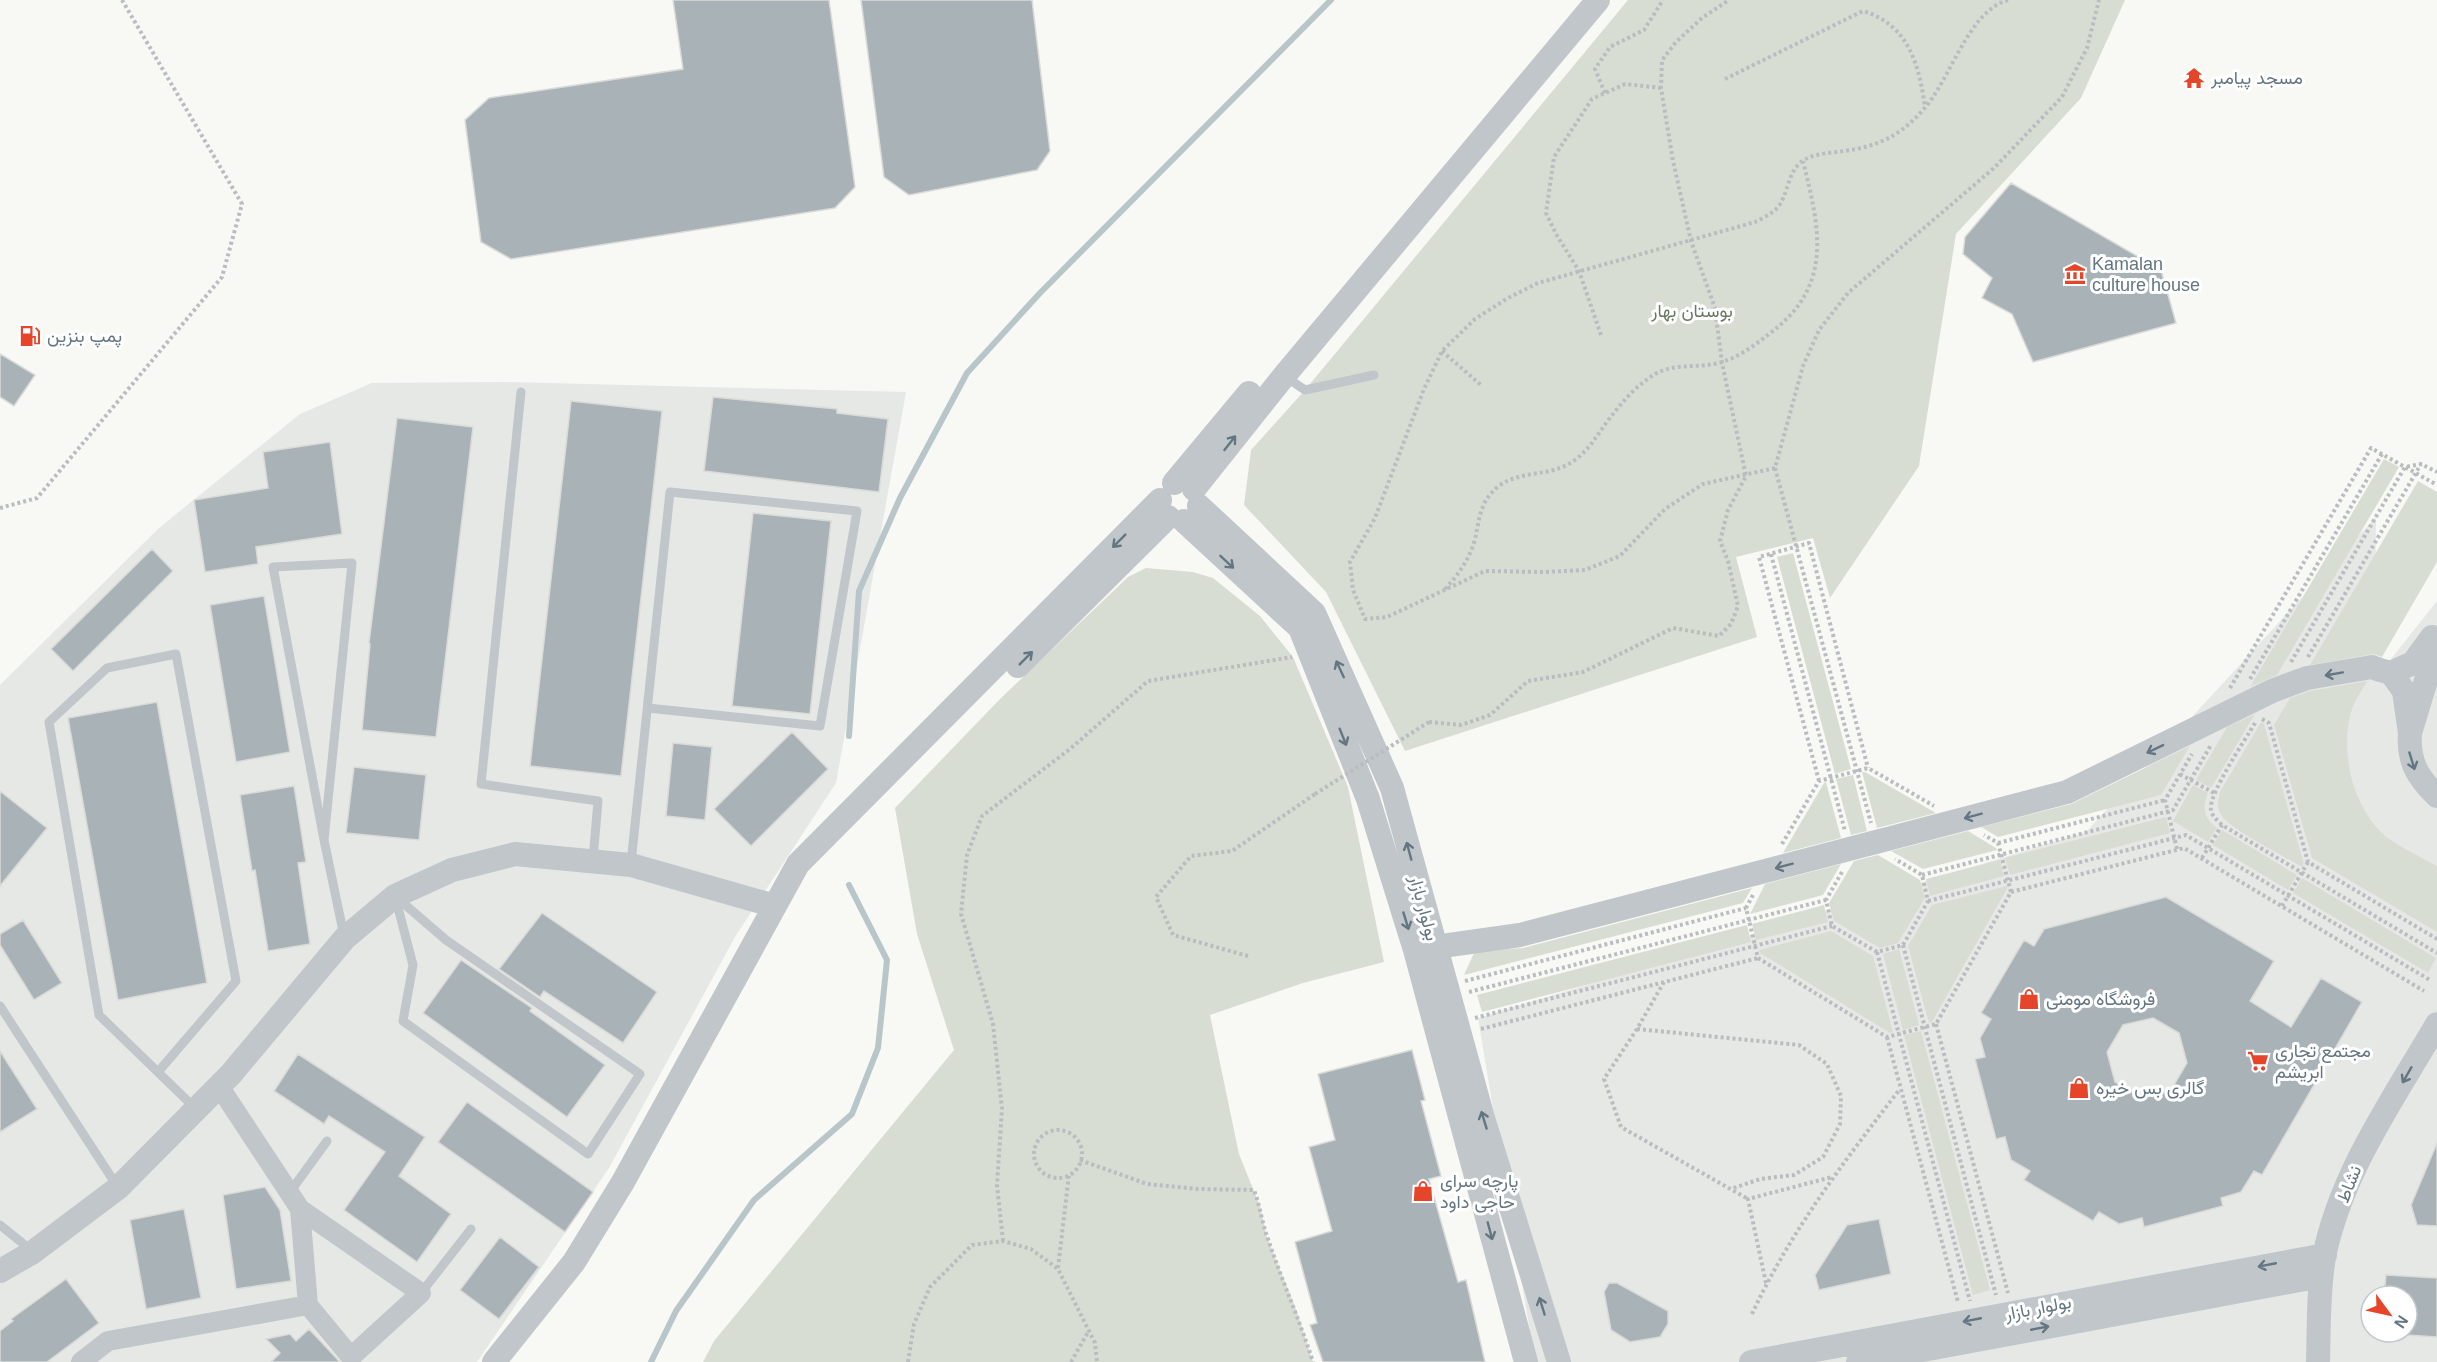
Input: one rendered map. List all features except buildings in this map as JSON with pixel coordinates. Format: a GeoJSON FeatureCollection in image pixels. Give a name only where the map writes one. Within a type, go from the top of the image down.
{"type":"FeatureCollection","features":[{"type":"Feature","properties":{"kind":"street"},"geometry":{"type":"LineString","coordinates":[[1180,503],[1578,0]]}},
{"type":"Feature","properties":{"kind":"street"},"geometry":{"type":"LineString","coordinates":[[494,1362],[574,1263],[623,1182],[776,906],[1180,503],[1598,0]]}},
{"type":"Feature","properties":{"kind":"street"},"geometry":{"type":"LineString","coordinates":[[1180,503],[1300,628],[1368,799],[1415,950],[1526,1362]]}},
{"type":"Feature","properties":{"kind":"street","name":"بولوار بازار"},"geometry":{"type":"LineString","coordinates":[[1180,503],[1314,613],[1392,788],[1483,1118],[1559,1362]]}},
{"type":"Feature","properties":{"kind":"street"},"geometry":{"type":"LineString","coordinates":[[2391,673],[2413,663],[2437,630]]}},
{"type":"Feature","properties":{"kind":"street"},"geometry":{"type":"LineString","coordinates":[[2410,733],[2437,644]]}},
{"type":"Feature","properties":{"kind":"street"},"geometry":{"type":"LineString","coordinates":[[1435,947],[1520,935],[2067,792],[2272,691],[2307,678],[2372,667],[2391,673],[2404,691],[2410,733],[2409,747],[2414,768],[2421,780],[2437,796]]}},
{"type":"Feature","properties":{"kind":"street"},"geometry":{"type":"LineString","coordinates":[[0,1271],[33,1252],[118,1188],[219,1086],[345,938],[395,896],[452,870],[516,854],[631,866],[776,906]]}},
{"type":"Feature","properties":{"kind":"street","name":"نشاط"},"geometry":{"type":"LineString","coordinates":[[2318,1362],[2323,1265],[2340,1204],[2360,1156],[2437,1024]]}},
{"type":"Feature","properties":{"kind":"street"},"geometry":{"type":"LineString","coordinates":[[219,1086],[300,1209],[422,1293],[351,1357],[308,1305],[300,1209]]}},
{"type":"Feature","properties":{"kind":"street","name":"بولوار بازار"},"geometry":{"type":"LineString","coordinates":[[1751,1362],[2323,1265]]}},
{"type":"Feature","properties":{"kind":"street","name":"بولوار بازار"},"geometry":{"type":"LineString","coordinates":[[1858,1362],[2323,1265]]}},
{"type":"Feature","properties":{"kind":"street"},"geometry":{"type":"LineString","coordinates":[[81,1362],[108,1341],[308,1305]]}},
{"type":"Feature","properties":{"kind":"lane"},"geometry":{"type":"LineString","coordinates":[[1284,376],[1305,390],[1374,375]]}},
{"type":"Feature","properties":{"kind":"lane"},"geometry":{"type":"LineString","coordinates":[[521,392],[481,784],[598,801],[593,862]]}},
{"type":"Feature","properties":{"kind":"lane"},"geometry":{"type":"LineString","coordinates":[[631,866],[670,492],[857,511],[820,726],[648,708]]}},
{"type":"Feature","properties":{"kind":"lane"},"geometry":{"type":"LineString","coordinates":[[324,840],[352,563],[273,567],[324,840],[345,938]]}},
{"type":"Feature","properties":{"kind":"lane"},"geometry":{"type":"LineString","coordinates":[[158,1072],[236,981],[176,654],[107,668],[49,722],[99,1015],[196,1110]]}},
{"type":"Feature","properties":{"kind":"lane"},"geometry":{"type":"LineString","coordinates":[[395,896],[446,940],[640,1074],[588,1154],[403,1021],[413,965],[395,896]]}},
{"type":"Feature","properties":{"kind":"lane"},"geometry":{"type":"LineString","coordinates":[[0,1006],[118,1188]]}},
{"type":"Feature","properties":{"kind":"lane"},"geometry":{"type":"LineString","coordinates":[[289,1192],[327,1141]]}},
{"type":"Feature","properties":{"kind":"lane"},"geometry":{"type":"LineString","coordinates":[[0,1225],[33,1252]]}},
{"type":"Feature","properties":{"kind":"lane"},"geometry":{"type":"LineString","coordinates":[[422,1293],[471,1229]]}},
{"type":"Feature","properties":{"kind":"path"},"geometry":{"type":"LineString","coordinates":[[0,508],[37,498],[222,277],[242,204],[122,0]]}},
{"type":"Feature","properties":{"kind":"path"},"geometry":{"type":"LineString","coordinates":[[1605,93],[1595,69],[1610,47],[1644,30],[1663,0]]}},
{"type":"Feature","properties":{"kind":"path"},"geometry":{"type":"LineString","coordinates":[[1248,956],[1173,935],[1156,897],[1191,856],[1232,851],[1315,794],[1429,722],[1461,725],[1490,714],[1528,681],[1583,672],[1673,628],[1719,636],[1731,624],[1738,606],[1728,561],[1720,541],[1728,510],[1746,476],[1722,363],[1715,308],[1691,241],[1673,161],[1661,88],[1662,60],[1676,42],[1702,18],[1729,0]]}},
{"type":"Feature","properties":{"kind":"path"},"geometry":{"type":"LineString","coordinates":[[1775,468],[1703,484],[1665,509],[1620,556],[1585,570],[1485,571],[1387,618],[1365,619],[1353,590],[1350,562],[1375,518],[1424,389],[1442,351],[1475,320],[1508,298],[1538,283],[1755,222],[1776,209],[1793,171],[1803,160],[1820,154],[1872,146],[1904,130],[1925,108],[1974,29],[1996,3],[2008,0]]}},
{"type":"Feature","properties":{"kind":"path"},"geometry":{"type":"LineString","coordinates":[[1873,831],[1775,468],[1803,366],[1819,330],[1848,293],[1994,168],[2062,97],[2087,48],[2099,0]]}},
{"type":"Feature","properties":{"kind":"path"},"geometry":{"type":"LineString","coordinates":[[1725,79],[1863,11],[1880,16],[1904,40],[1920,72],[1925,108]]}},
{"type":"Feature","properties":{"kind":"path"},"geometry":{"type":"LineString","coordinates":[[1601,335],[1579,271],[1546,213],[1554,157],[1592,99],[1625,84],[1661,88]]}},
{"type":"Feature","properties":{"kind":"path"},"geometry":{"type":"LineString","coordinates":[[1443,591],[1463,569],[1474,543],[1480,509],[1497,487],[1514,477],[1550,473],[1574,461],[1593,444],[1609,419],[1637,387],[1657,373],[1683,366],[1722,363],[1753,347],[1778,328],[1802,302],[1815,274],[1819,240],[1812,194],[1803,160]]}},
{"type":"Feature","properties":{"kind":"path"},"geometry":{"type":"LineString","coordinates":[[1442,351],[1482,386]]}},
{"type":"Feature","properties":{"kind":"path"},"geometry":{"type":"LineString","coordinates":[[2228,693],[2371,448],[2437,485]]}},
{"type":"Feature","properties":{"kind":"path"},"geometry":{"type":"LineString","coordinates":[[2247,683],[2382,454]]}},
{"type":"Feature","properties":{"kind":"path"},"geometry":{"type":"LineString","coordinates":[[2307,658],[2421,464]]}},
{"type":"Feature","properties":{"kind":"path"},"geometry":{"type":"LineString","coordinates":[[2289,665],[2405,467],[2421,464],[2437,472]]}},
{"type":"Feature","properties":{"kind":"path"},"geometry":{"type":"LineString","coordinates":[[1819,781],[1759,557],[1809,543],[1868,768],[1935,807]]}},
{"type":"Feature","properties":{"kind":"path"},"geometry":{"type":"LineString","coordinates":[[1771,554],[1846,838]]}},
{"type":"Feature","properties":{"kind":"path"},"geometry":{"type":"LineString","coordinates":[[1003,1241],[997,1185],[1002,1109],[993,1024],[961,914],[967,855],[982,816],[1071,749],[1148,681],[1293,657]]}},
{"type":"Feature","properties":{"kind":"path"},"geometry":{"type":"LineString","coordinates":[[2259,717],[2214,793],[2211,811],[2215,819],[2437,953]]}},
{"type":"Feature","properties":{"kind":"path"},"geometry":{"type":"LineString","coordinates":[[2269,723],[2308,862],[2437,939]]}},
{"type":"Feature","properties":{"kind":"path"},"geometry":{"type":"LineString","coordinates":[[1893,858],[1922,875],[2173,810],[2214,739]]}},
{"type":"Feature","properties":{"kind":"path"},"geometry":{"type":"LineString","coordinates":[[2177,849],[2165,800],[2195,748]]}},
{"type":"Feature","properties":{"kind":"path"},"geometry":{"type":"LineString","coordinates":[[1781,847],[1819,781],[1868,768]]}},
{"type":"Feature","properties":{"kind":"path"},"geometry":{"type":"LineString","coordinates":[[2180,774],[2214,793]]}},
{"type":"Feature","properties":{"kind":"path"},"geometry":{"type":"LineString","coordinates":[[1981,833],[1998,843],[2165,800]]}},
{"type":"Feature","properties":{"kind":"path"},"geometry":{"type":"LineString","coordinates":[[2202,858],[2222,825]]}},
{"type":"Feature","properties":{"kind":"path"},"geometry":{"type":"LineString","coordinates":[[1928,901],[2186,835],[2430,980]]}},
{"type":"Feature","properties":{"kind":"path"},"geometry":{"type":"LineString","coordinates":[[1998,843],[2011,892],[1936,1024],[2008,1294]]}},
{"type":"Feature","properties":{"kind":"path"},"geometry":{"type":"LineString","coordinates":[[2011,892],[2184,848],[2424,991]]}},
{"type":"Feature","properties":{"kind":"path"},"geometry":{"type":"LineString","coordinates":[[2282,906],[2308,862]]}},
{"type":"Feature","properties":{"kind":"path"},"geometry":{"type":"LineString","coordinates":[[1832,926],[1826,900],[1843,870]]}},
{"type":"Feature","properties":{"kind":"path"},"geometry":{"type":"LineString","coordinates":[[1922,875],[1928,901],[1903,945],[1996,1296]]}},
{"type":"Feature","properties":{"kind":"path"},"geometry":{"type":"LineString","coordinates":[[1755,892],[1746,908],[1758,958],[1887,1037],[1958,1303]]}},
{"type":"Feature","properties":{"kind":"path"},"geometry":{"type":"LineString","coordinates":[[1462,994],[1826,900]]}},
{"type":"Feature","properties":{"kind":"path"},"geometry":{"type":"LineString","coordinates":[[1459,982],[1746,908]]}},
{"type":"Feature","properties":{"kind":"path"},"geometry":{"type":"LineString","coordinates":[[1468,1020],[1832,926],[1877,952],[1903,945]]}},
{"type":"Feature","properties":{"kind":"path"},"geometry":{"type":"LineString","coordinates":[[1877,952],[1970,1301]]}},
{"type":"Feature","properties":{"kind":"path"},"geometry":{"type":"LineString","coordinates":[[1471,1032],[1758,958]]}},
{"type":"Feature","properties":{"kind":"path"},"geometry":{"type":"LineString","coordinates":[[1664,982],[1604,1079],[1621,1127],[1748,1199],[1832,1177]]}},
{"type":"Feature","properties":{"kind":"path"},"geometry":{"type":"LineString","coordinates":[[1887,1037],[1936,1024]]}},
{"type":"Feature","properties":{"kind":"path"},"geometry":{"type":"LineString","coordinates":[[1637,1029],[1799,1045],[1827,1064],[1841,1095],[1840,1124],[1823,1157],[1794,1175],[1760,1179],[1731,1189]]}},
{"type":"Feature","properties":{"kind":"path"},"geometry":{"type":"LineString","coordinates":[[1752,1314],[1767,1284],[1832,1177],[1901,1088]]}},
{"type":"Feature","properties":{"kind":"path"},"geometry":{"type":"LineString","coordinates":[[1053,1130],[1069,1132],[1079,1144],[1080,1160],[1074,1171],[1069,1174],[1053,1177],[1039,1169],[1034,1154],[1039,1138],[1053,1130]]}},
{"type":"Feature","properties":{"kind":"path"},"geometry":{"type":"LineString","coordinates":[[1080,1160],[1147,1184],[1197,1189],[1254,1190],[1267,1237],[1297,1312],[1313,1362]]}},
{"type":"Feature","properties":{"kind":"path"},"geometry":{"type":"LineString","coordinates":[[1058,1269],[1069,1174]]}},
{"type":"Feature","properties":{"kind":"path"},"geometry":{"type":"LineString","coordinates":[[1748,1199],[1767,1284]]}},
{"type":"Feature","properties":{"kind":"path"},"geometry":{"type":"LineString","coordinates":[[908,1362],[914,1324],[930,1287],[972,1245],[1003,1241],[1031,1249],[1058,1269],[1095,1343],[1097,1362]]}},
{"type":"Feature","properties":{"kind":"path"},"geometry":{"type":"LineString","coordinates":[[1071,1362],[1089,1331]]}},
{"type":"Feature","properties":{"kind":"shaded area"},"geometry":{"type":"Polygon","coordinates":[[[503,382],[906,392],[836,783],[735,937],[609,1168],[477,1362],[0,1362],[0,685],[159,528],[300,414],[372,383],[503,382]]]}},
{"type":"Feature","properties":{"kind":"shaded area"},"geometry":{"type":"Polygon","coordinates":[[[2376,517],[2375,679],[2437,601],[2437,1362],[1535,1362],[1478,1018],[2086,832],[2376,517]]]}},
{"type":"Feature","properties":{"kind":"green space","name":"بوستان بهار"},"geometry":{"type":"Polygon","coordinates":[[[1628,0],[2125,0],[2081,98],[1956,234],[1919,466],[1830,598],[1813,538],[1736,557],[1757,637],[1405,751],[1326,592],[1244,505],[1251,450],[1305,390],[1628,0]]]}},
{"type":"Feature","properties":{"kind":"green space"},"geometry":{"type":"Polygon","coordinates":[[[2384,459],[2399,467],[2277,675],[2250,687],[2384,459]]]}},
{"type":"Feature","properties":{"kind":"green space"},"geometry":{"type":"Polygon","coordinates":[[[2418,481],[2437,492],[2437,562],[2382,657],[2373,654],[2310,665],[2418,481]]]}},
{"type":"Feature","properties":{"kind":"green space"},"geometry":{"type":"Polygon","coordinates":[[[1793,553],[1851,769],[1835,774],[1777,557],[1793,553]]]}},
{"type":"Feature","properties":{"kind":"green space"},"geometry":{"type":"Polygon","coordinates":[[[1146,568],[1193,572],[1213,578],[1260,616],[1293,657],[1348,787],[1384,962],[1303,983],[1210,1015],[1239,1154],[1260,1206],[1267,1237],[1297,1312],[1313,1362],[703,1362],[714,1341],[954,1050],[917,934],[895,808],[1000,699],[1128,577],[1146,568]]]}},
{"type":"Feature","properties":{"kind":"green space"},"geometry":{"type":"Polygon","coordinates":[[[2367,681],[2353,706],[2349,723],[2347,740],[2351,777],[2365,811],[2376,826],[2394,842],[2437,866],[2437,932],[2312,858],[2274,725],[2290,698],[2310,691],[2367,681]]]}},
{"type":"Feature","properties":{"kind":"green space"},"geometry":{"type":"Polygon","coordinates":[[[2255,714],[2211,788],[2196,780],[2227,727],[2255,714]]]}},
{"type":"Feature","properties":{"kind":"green space"},"geometry":{"type":"Polygon","coordinates":[[[2261,722],[2264,724],[2304,864],[2302,867],[2235,828],[2226,821],[2218,809],[2220,792],[2261,722]]]}},
{"type":"Feature","properties":{"kind":"green space"},"geometry":{"type":"Polygon","coordinates":[[[2190,746],[2161,795],[1998,837],[1981,827],[2071,804],[2190,746]]]}},
{"type":"Feature","properties":{"kind":"green space"},"geometry":{"type":"Polygon","coordinates":[[[1862,772],[1865,772],[1936,813],[1877,828],[1862,772]]]}},
{"type":"Feature","properties":{"kind":"green space"},"geometry":{"type":"Polygon","coordinates":[[[1853,775],[1867,831],[1851,835],[1836,779],[1853,775]]]}},
{"type":"Feature","properties":{"kind":"green space"},"geometry":{"type":"Polygon","coordinates":[[[1826,782],[1841,838],[1783,853],[1824,783],[1826,782]]]}},
{"type":"Feature","properties":{"kind":"green space"},"geometry":{"type":"Polygon","coordinates":[[[2193,785],[2208,793],[2205,812],[2217,828],[2208,842],[2173,821],[2193,785]]]}},
{"type":"Feature","properties":{"kind":"green space"},"geometry":{"type":"Polygon","coordinates":[[[2166,817],[2170,833],[2010,875],[2005,858],[2166,817]]]}},
{"type":"Feature","properties":{"kind":"green space"},"geometry":{"type":"Polygon","coordinates":[[[2222,830],[2297,875],[2288,890],[2213,845],[2222,830]]]}},
{"type":"Feature","properties":{"kind":"green space"},"geometry":{"type":"Polygon","coordinates":[[[1968,831],[1997,850],[1923,869],[1891,851],[1968,831]]]}},
{"type":"Feature","properties":{"kind":"green space"},"geometry":{"type":"Polygon","coordinates":[[[1878,855],[1920,880],[1925,898],[1898,943],[1880,948],[1834,921],[1829,903],[1854,861],[1878,855]]]}},
{"type":"Feature","properties":{"kind":"green space"},"geometry":{"type":"Polygon","coordinates":[[[2000,860],[2004,876],[1930,896],[1926,879],[2000,860]]]}},
{"type":"Feature","properties":{"kind":"green space"},"geometry":{"type":"Polygon","coordinates":[[[1841,864],[1823,895],[1750,914],[1765,884],[1841,864]]]}},
{"type":"Feature","properties":{"kind":"green space"},"geometry":{"type":"Polygon","coordinates":[[[2302,878],[2436,958],[2428,973],[2293,893],[2302,878]]]}},
{"type":"Feature","properties":{"kind":"green space"},"geometry":{"type":"Polygon","coordinates":[[[2007,886],[1932,1022],[1929,1023],[1908,946],[1932,905],[2007,886]]]}},
{"type":"Feature","properties":{"kind":"green space"},"geometry":{"type":"Polygon","coordinates":[[[1752,888],[1743,903],[1464,975],[1475,951],[1523,948],[1752,888]]]}},
{"type":"Feature","properties":{"kind":"green space"},"geometry":{"type":"Polygon","coordinates":[[[1824,905],[1828,922],[1756,940],[1752,924],[1824,905]]]}},
{"type":"Feature","properties":{"kind":"green space"},"geometry":{"type":"Polygon","coordinates":[[[1747,925],[1751,942],[1482,1012],[1477,995],[1747,925]]]}},
{"type":"Feature","properties":{"kind":"green space"},"geometry":{"type":"Polygon","coordinates":[[[1831,931],[1873,956],[1893,1032],[1890,1033],[1760,953],[1759,950],[1831,931]]]}},
{"type":"Feature","properties":{"kind":"green space"},"geometry":{"type":"Polygon","coordinates":[[[1899,949],[1919,1025],[1903,1030],[1883,954],[1899,949]]]}},
{"type":"Feature","properties":{"kind":"green space"},"geometry":{"type":"Polygon","coordinates":[[[1921,1031],[1990,1290],[1973,1295],[1904,1035],[1921,1031]]]}},
{"type":"Feature","properties":{"kind":"waterway"},"geometry":{"type":"LineString","coordinates":[[849,736],[859,591],[900,498],[967,373],[1040,293],[1331,0]]}},
{"type":"Feature","properties":{"kind":"waterway"},"geometry":{"type":"LineString","coordinates":[[651,1362],[676,1311],[754,1200],[852,1114],[878,1048],[887,960],[849,885]]}},
{"type":"Feature","properties":{"kind":"place","name":"مسجد پیامبر"},"geometry":{"type":"Point","coordinates":[2194,78]}},
{"type":"Feature","properties":{"kind":"place","name":"Kamalan culture house"},"geometry":{"type":"Point","coordinates":[2075,274]}},
{"type":"Feature","properties":{"kind":"place","name":"پمپ بنزین"},"geometry":{"type":"Point","coordinates":[30,336]}},
{"type":"Feature","properties":{"kind":"place","name":"فروشگاه مومنی"},"geometry":{"type":"Point","coordinates":[2029,999]}},
{"type":"Feature","properties":{"kind":"place","name":"مجتمع تجاری ابریشم"},"geometry":{"type":"Point","coordinates":[2258,1061]}},
{"type":"Feature","properties":{"kind":"place","name":"گالری بس خیره"},"geometry":{"type":"Point","coordinates":[2079,1088]}},
{"type":"Feature","properties":{"kind":"place","name":"پارچه سرای حاجی داود"},"geometry":{"type":"Point","coordinates":[1423,1191]}}]}
